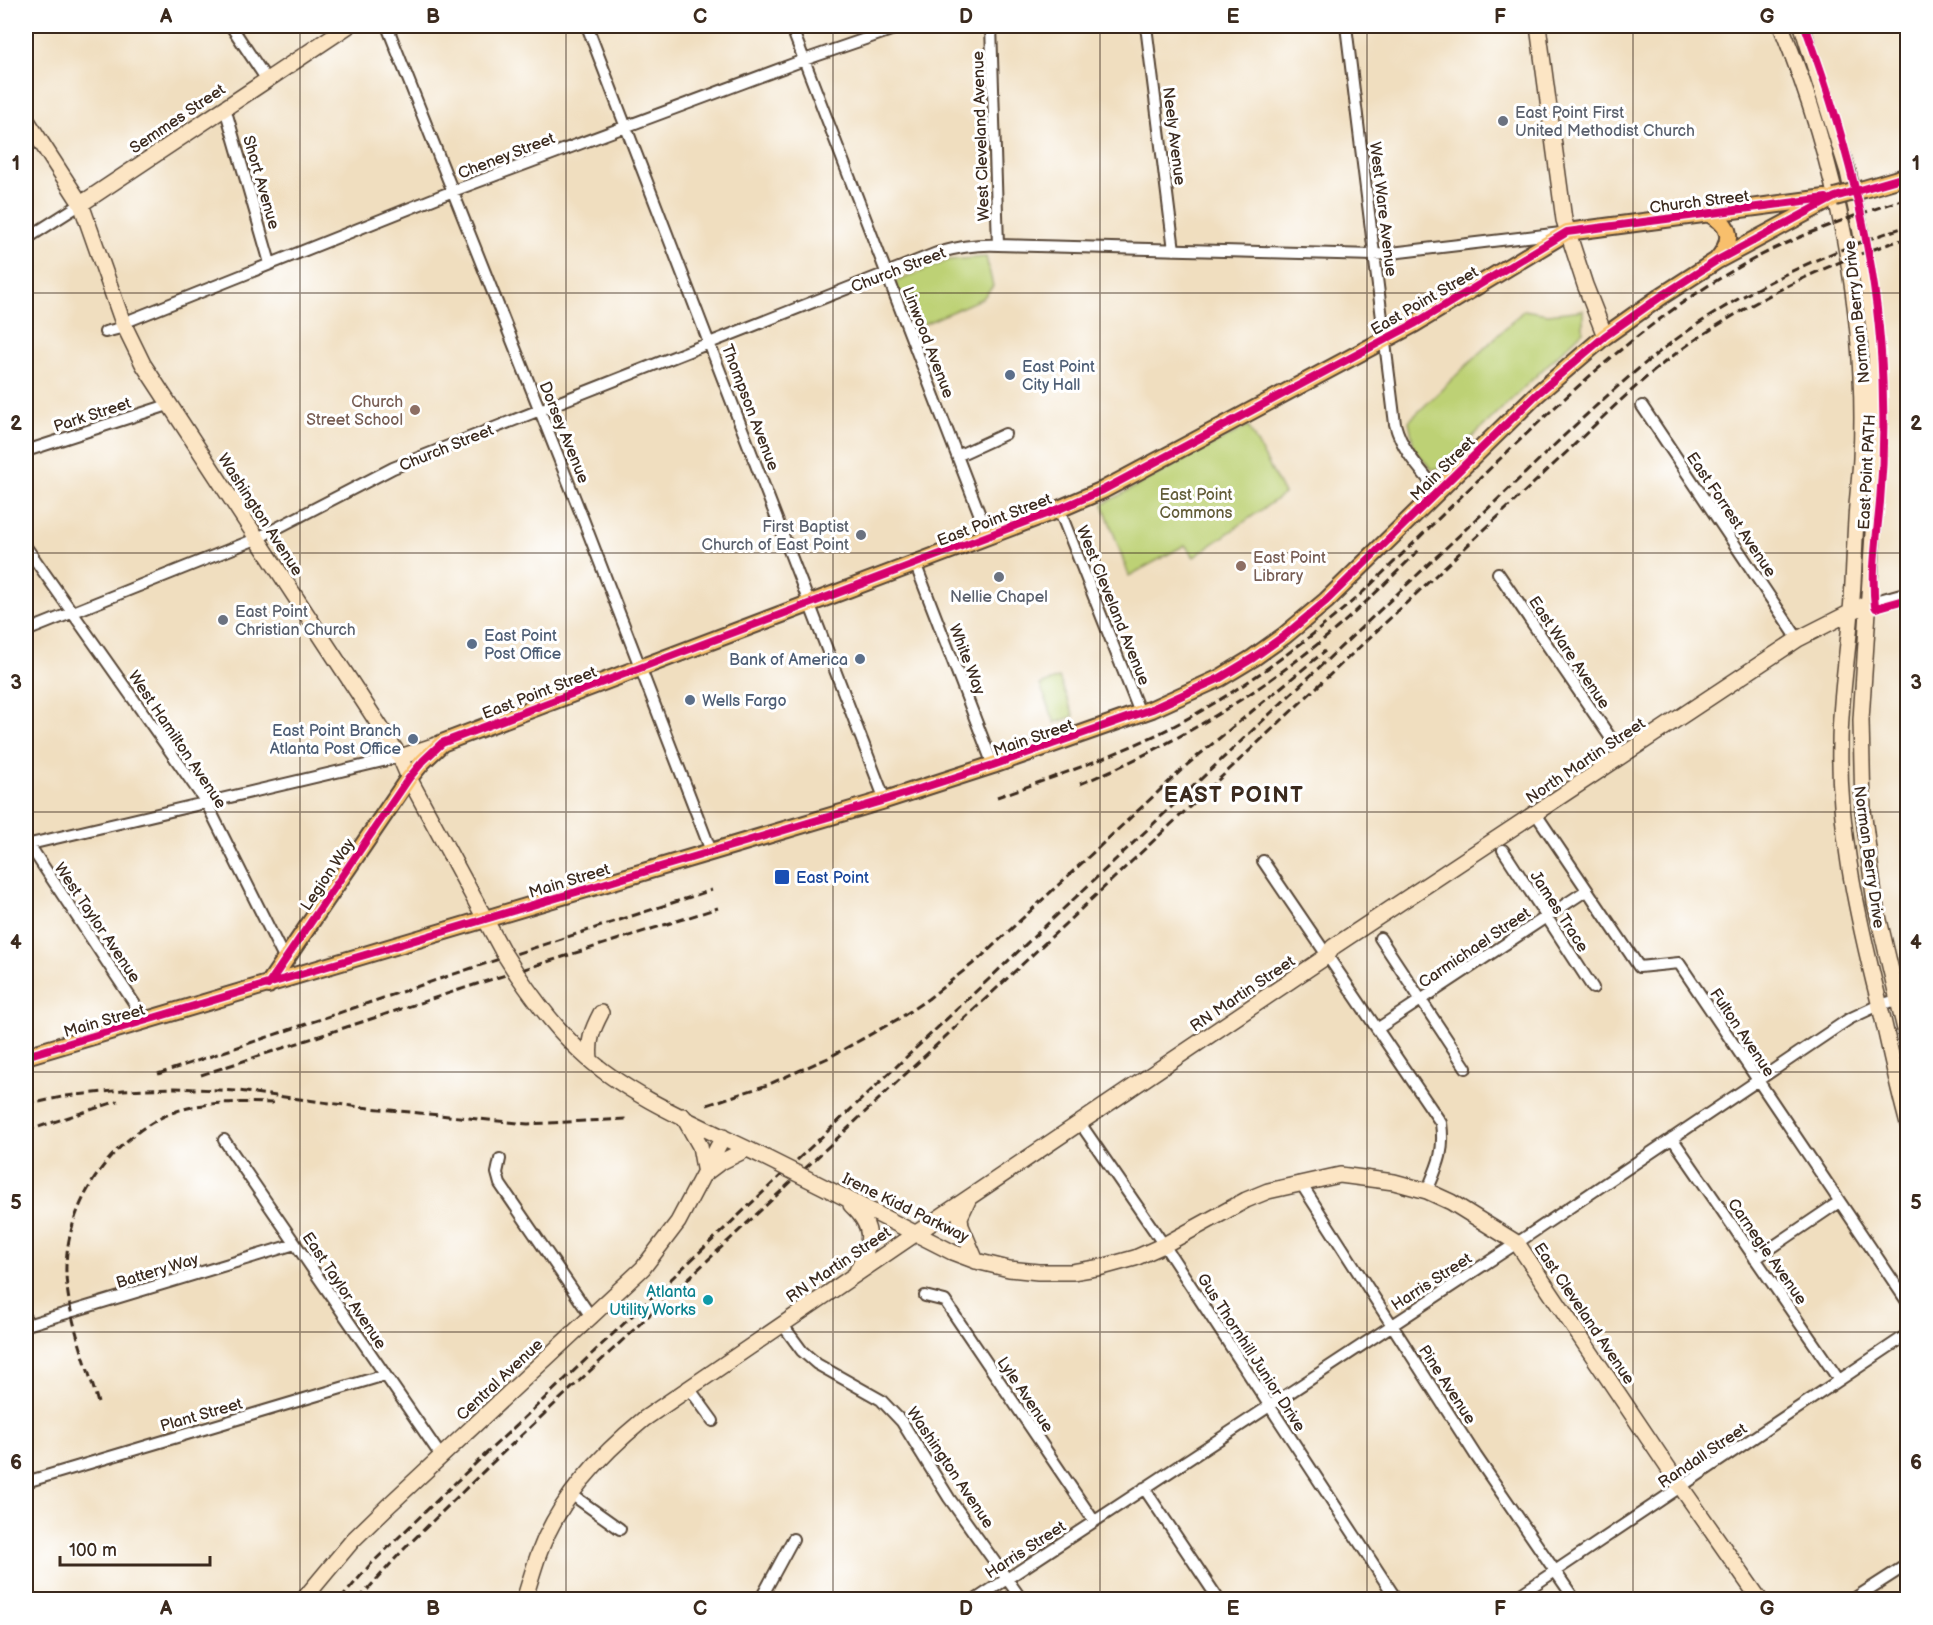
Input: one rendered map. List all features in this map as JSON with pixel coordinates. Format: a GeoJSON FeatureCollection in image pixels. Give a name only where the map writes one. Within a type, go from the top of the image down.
{"type":"FeatureCollection","features":[{"type":"Feature","properties":{"kind":"main road","name":"Semmes Street"},"geometry":{"type":"LineString","coordinates":[[81,204],[348,26]]}},
{"type":"Feature","properties":{"kind":"main road"},"geometry":{"type":"LineString","coordinates":[[1538,26],[1567,232],[1605,336]]}},
{"type":"Feature","properties":{"kind":"main road","name":"Norman Berry Drive"},"geometry":{"type":"LineString","coordinates":[[1780,26],[1810,103],[1839,210],[1854,311],[1860,374],[1861,457],[1851,611],[1846,650],[1840,773],[1851,876],[1908,1124]]}},
{"type":"Feature","properties":{"kind":"main road","name":"Norman Berry Drive"},"geometry":{"type":"LineString","coordinates":[[1802,26],[1848,172],[1861,232],[1876,344],[1877,472],[1861,720],[1863,810],[1875,903],[1902,999],[1908,1042]]}},
{"type":"Feature","properties":{"kind":"main road","name":"Washington Avenue"},"geometry":{"type":"LineString","coordinates":[[26,119],[81,204],[124,325],[143,364],[400,757],[409,778],[486,920]]}},
{"type":"Feature","properties":{"kind":"main road","name":"Church Street"},"geometry":{"type":"LineString","coordinates":[[1567,232],[1707,213],[1817,203],[1908,176]]}},
{"type":"Feature","properties":{"kind":"main road","name":"Main Street"},"geometry":{"type":"LineString","coordinates":[[26,1056],[885,800],[993,765],[1186,695],[1220,678],[1284,636],[1326,601],[1536,395],[1605,336],[1716,261],[1817,203]]}},
{"type":"Feature","properties":{"kind":"main road"},"geometry":{"type":"LineString","coordinates":[[1707,213],[1719,219],[1729,236],[1725,251],[1716,261]]}},
{"type":"Feature","properties":{"kind":"main road","name":"East Point Street"},"geometry":{"type":"LineString","coordinates":[[400,757],[988,536],[1103,490],[1414,324],[1567,232]]}},
{"type":"Feature","properties":{"kind":"main road","name":"North Martin Street"},"geometry":{"type":"LineString","coordinates":[[1327,956],[1333,947],[1798,639],[1869,603]]}},
{"type":"Feature","properties":{"kind":"main road","name":"East Point Street"},"geometry":{"type":"LineString","coordinates":[[409,778],[423,760],[442,743]]}},
{"type":"Feature","properties":{"kind":"main road","name":"Legion Way"},"geometry":{"type":"LineString","coordinates":[[268,985],[409,778]]}},
{"type":"Feature","properties":{"kind":"main road","name":"Irene Kidd Parkway"},"geometry":{"type":"LineString","coordinates":[[486,920],[517,974],[556,1025],[613,1078],[723,1137],[976,1261],[1029,1271],[1072,1272],[1102,1267],[1128,1260],[1164,1245],[1246,1200],[1268,1191],[1300,1182],[1340,1175],[1394,1182],[1427,1191]]}},
{"type":"Feature","properties":{"kind":"main road","name":"RN Martin Street"},"geometry":{"type":"LineString","coordinates":[[524,1599],[538,1554],[552,1525],[592,1467],[619,1439],[644,1419],[915,1233],[1327,956]]}},
{"type":"Feature","properties":{"kind":"main road"},"geometry":{"type":"LineString","coordinates":[[590,1059],[589,1042],[592,1030],[601,1013]]}},
{"type":"Feature","properties":{"kind":"main road"},"geometry":{"type":"LineString","coordinates":[[683,1116],[700,1146],[705,1174]]}},
{"type":"Feature","properties":{"kind":"main road","name":"Central Avenue"},"geometry":{"type":"LineString","coordinates":[[303,1599],[353,1540],[643,1268],[665,1242],[705,1174],[723,1137]]}},
{"type":"Feature","properties":{"kind":"main road","name":"Central Avenue"},"geometry":{"type":"LineString","coordinates":[[705,1174],[719,1163],[747,1149]]}},
{"type":"Feature","properties":{"kind":"main road"},"geometry":{"type":"LineString","coordinates":[[833,1191],[862,1215],[868,1229],[868,1249],[856,1274]]}},
{"type":"Feature","properties":{"kind":"main road","name":"East Cleveland Avenue"},"geometry":{"type":"LineString","coordinates":[[1427,1191],[1472,1213],[1516,1243],[1681,1487],[1760,1599]]}},
{"type":"Feature","properties":{"kind":"main road"},"geometry":{"type":"LineString","coordinates":[[970,1197],[960,1217],[961,1226],[976,1261]]}},
{"type":"Feature","properties":{"kind":"street"},"geometry":{"type":"LineString","coordinates":[[231,26],[267,80]]}},
{"type":"Feature","properties":{"kind":"street","name":"Dorsey Avenue"},"geometry":{"type":"LineString","coordinates":[[387,26],[711,851]]}},
{"type":"Feature","properties":{"kind":"street","name":"Thompson Avenue"},"geometry":{"type":"LineString","coordinates":[[587,26],[885,800]]}},
{"type":"Feature","properties":{"kind":"street","name":"Linwood Avenue"},"geometry":{"type":"LineString","coordinates":[[790,26],[988,536]]}},
{"type":"Feature","properties":{"kind":"street","name":"Cheney Street"},"geometry":{"type":"LineString","coordinates":[[105,332],[270,263],[453,191],[804,60],[903,26]]}},
{"type":"Feature","properties":{"kind":"street","name":"West Cleveland Avenue"},"geometry":{"type":"LineString","coordinates":[[991,26],[999,245]]}},
{"type":"Feature","properties":{"kind":"street","name":"Neely Avenue"},"geometry":{"type":"LineString","coordinates":[[1146,26],[1174,250]]}},
{"type":"Feature","properties":{"kind":"street","name":"West Ware Avenue"},"geometry":{"type":"LineString","coordinates":[[1346,26],[1398,436],[1407,453],[1438,491]]}},
{"type":"Feature","properties":{"kind":"street","name":"Short Avenue"},"geometry":{"type":"LineString","coordinates":[[225,108],[270,263]]}},
{"type":"Feature","properties":{"kind":"street","name":"Semmes Street"},"geometry":{"type":"LineString","coordinates":[[26,239],[81,204]]}},
{"type":"Feature","properties":{"kind":"street","name":"Church Street"},"geometry":{"type":"LineString","coordinates":[[26,630],[256,539],[393,468],[956,247],[976,244],[1374,255],[1567,232]]}},
{"type":"Feature","properties":{"kind":"street","name":"Park Street"},"geometry":{"type":"LineString","coordinates":[[26,452],[168,405]]}},
{"type":"Feature","properties":{"kind":"street","name":"East Forrest Avenue"},"geometry":{"type":"LineString","coordinates":[[1642,406],[1798,639]]}},
{"type":"Feature","properties":{"kind":"street"},"geometry":{"type":"LineString","coordinates":[[957,456],[1005,434]]}},
{"type":"Feature","properties":{"kind":"street","name":"West Cleveland Avenue"},"geometry":{"type":"LineString","coordinates":[[1059,509],[1140,713]]}},
{"type":"Feature","properties":{"kind":"street","name":"West Hamilton Avenue"},"geometry":{"type":"LineString","coordinates":[[26,547],[206,802],[285,960]]}},
{"type":"Feature","properties":{"kind":"street","name":"White Way"},"geometry":{"type":"LineString","coordinates":[[915,563],[993,765]]}},
{"type":"Feature","properties":{"kind":"street","name":"East Ware Avenue"},"geometry":{"type":"LineString","coordinates":[[1498,573],[1623,756]]}},
{"type":"Feature","properties":{"kind":"street"},"geometry":{"type":"LineString","coordinates":[[1869,603],[1908,591]]}},
{"type":"Feature","properties":{"kind":"street","name":"East Point Street"},"geometry":{"type":"LineString","coordinates":[[26,843],[400,757]]}},
{"type":"Feature","properties":{"kind":"street","name":"Fulton Avenue"},"geometry":{"type":"LineString","coordinates":[[1536,814],[1639,967],[1679,963],[1908,1303]]}},
{"type":"Feature","properties":{"kind":"street","name":"West Taylor Avenue"},"geometry":{"type":"LineString","coordinates":[[26,843],[146,1021]]}},
{"type":"Feature","properties":{"kind":"street","name":"James Trace"},"geometry":{"type":"LineString","coordinates":[[1503,850],[1593,988]]}},
{"type":"Feature","properties":{"kind":"street"},"geometry":{"type":"LineString","coordinates":[[1263,861],[1441,1123],[1442,1153],[1427,1191]]}},
{"type":"Feature","properties":{"kind":"street","name":"Carmichael Street"},"geometry":{"type":"LineString","coordinates":[[1377,1029],[1587,890]]}},
{"type":"Feature","properties":{"kind":"street"},"geometry":{"type":"LineString","coordinates":[[1380,938],[1466,1068]]}},
{"type":"Feature","properties":{"kind":"street","name":"Harris Street"},"geometry":{"type":"LineString","coordinates":[[975,1599],[1516,1243],[1849,1019],[1879,1005],[1902,999]]}},
{"type":"Feature","properties":{"kind":"street","name":"Gus Thornhill Junior Drive"},"geometry":{"type":"LineString","coordinates":[[1080,1123],[1164,1245],[1397,1599]]}},
{"type":"Feature","properties":{"kind":"street","name":"Carnegie Avenue"},"geometry":{"type":"LineString","coordinates":[[1672,1138],[1839,1380]]}},
{"type":"Feature","properties":{"kind":"street","name":"East Taylor Avenue"},"geometry":{"type":"LineString","coordinates":[[224,1140],[441,1456]]}},
{"type":"Feature","properties":{"kind":"street"},"geometry":{"type":"LineString","coordinates":[[500,1159],[496,1173],[500,1184],[592,1318]]}},
{"type":"Feature","properties":{"kind":"street","name":"Pine Avenue"},"geometry":{"type":"LineString","coordinates":[[1300,1182],[1476,1456],[1575,1599]]}},
{"type":"Feature","properties":{"kind":"street"},"geometry":{"type":"LineString","coordinates":[[1755,1259],[1839,1203]]}},
{"type":"Feature","properties":{"kind":"street","name":"Battery Way"},"geometry":{"type":"LineString","coordinates":[[26,1322],[295,1244]]}},
{"type":"Feature","properties":{"kind":"street","name":"Lyle Avenue"},"geometry":{"type":"LineString","coordinates":[[925,1296],[945,1301],[1094,1521]]}},
{"type":"Feature","properties":{"kind":"street","name":"Washington Avenue"},"geometry":{"type":"LineString","coordinates":[[782,1324],[802,1351],[817,1364],[881,1401],[902,1422],[950,1498],[1022,1599]]}},
{"type":"Feature","properties":{"kind":"street","name":"Randall Street"},"geometry":{"type":"LineString","coordinates":[[1512,1599],[1908,1334]]}},
{"type":"Feature","properties":{"kind":"street","name":"Plant Street"},"geometry":{"type":"LineString","coordinates":[[26,1482],[385,1375]]}},
{"type":"Feature","properties":{"kind":"street"},"geometry":{"type":"LineString","coordinates":[[689,1388],[713,1421]]}},
{"type":"Feature","properties":{"kind":"street"},"geometry":{"type":"LineString","coordinates":[[1144,1488],[1219,1599]]}},
{"type":"Feature","properties":{"kind":"street"},"geometry":{"type":"LineString","coordinates":[[572,1494],[620,1529]]}},
{"type":"Feature","properties":{"kind":"street"},"geometry":{"type":"LineString","coordinates":[[760,1599],[793,1539]]}},
{"type":"Feature","properties":{"kind":"street"},"geometry":{"type":"LineString","coordinates":[[1852,1599],[1908,1564]]}},
{"type":"Feature","properties":{"kind":"green space"},"geometry":{"type":"Polygon","coordinates":[[[986,257],[993,286],[983,298],[917,327],[905,311],[895,282],[949,260],[986,257]]]}},
{"type":"Feature","properties":{"kind":"green space"},"geometry":{"type":"Polygon","coordinates":[[[1524,310],[1548,314],[1583,310],[1583,331],[1439,469],[1431,469],[1414,448],[1409,421],[1524,310]]]}},
{"type":"Feature","properties":{"kind":"green space","name":"East Point Commons"},"geometry":{"type":"Polygon","coordinates":[[[1248,426],[1284,494],[1194,557],[1185,545],[1129,576],[1103,504],[1248,426]]]}},
{"type":"Feature","properties":{"kind":"green space"},"geometry":{"type":"Polygon","coordinates":[[[1059,678],[1074,716],[1055,723],[1040,685],[1059,678]]]}},
{"type":"Feature","properties":{"kind":"railway"},"geometry":{"type":"LineString","coordinates":[[997,797],[1079,768],[1158,734],[1213,704],[1265,670],[1363,592],[1561,402],[1652,325],[1717,280],[1752,260],[1828,226],[1908,198]]}},
{"type":"Feature","properties":{"kind":"railway"},"geometry":{"type":"LineString","coordinates":[[340,1600],[369,1566],[456,1482],[1618,386],[1671,343],[1726,306],[1814,261],[1908,226]]}},
{"type":"Feature","properties":{"kind":"railway"},"geometry":{"type":"LineString","coordinates":[[358,1600],[403,1550],[490,1465],[1636,387],[1678,352],[1759,301],[1847,259],[1908,238]]}},
{"type":"Feature","properties":{"kind":"railway"},"geometry":{"type":"LineString","coordinates":[[1080,784],[1148,753],[1247,696],[1308,652],[1348,619],[1420,549]]}},
{"type":"Feature","properties":{"kind":"railway"},"geometry":{"type":"LineString","coordinates":[[707,1105],[767,1085],[828,1058],[900,1018],[928,999],[980,958],[1188,764],[1325,651]]}},
{"type":"Feature","properties":{"kind":"railway"},"geometry":{"type":"LineString","coordinates":[[158,1074],[712,890]]}},
{"type":"Feature","properties":{"kind":"railway"},"geometry":{"type":"LineString","coordinates":[[201,1075],[718,908]]}},
{"type":"Feature","properties":{"kind":"railway"},"geometry":{"type":"LineString","coordinates":[[26,1105],[66,1096],[123,1090],[175,1088],[238,1091],[360,1107],[528,1124],[626,1119]]}},
{"type":"Feature","properties":{"kind":"railway"},"geometry":{"type":"LineString","coordinates":[[26,1131],[118,1101]]}},
{"type":"Feature","properties":{"kind":"railway"},"geometry":{"type":"LineString","coordinates":[[98,1403],[70,1307],[66,1274],[73,1223],[96,1176],[132,1137],[153,1122],[177,1111],[213,1104],[273,1103]]}},
{"type":"Feature","properties":{"kind":"cycle path","name":"East Point PATH"},"geometry":{"type":"LineString","coordinates":[[1805,26],[1836,117],[1849,164],[1877,306],[1883,427],[1882,477],[1874,567],[1875,606],[1876,608],[1908,599]]}},
{"type":"Feature","properties":{"kind":"cycle path"},"geometry":{"type":"LineString","coordinates":[[26,1056],[885,800],[1152,709],[1220,678],[1284,636],[1326,601],[1536,395],[1605,336],[1716,261],[1835,197],[1908,176]]}},
{"type":"Feature","properties":{"kind":"cycle path"},"geometry":{"type":"LineString","coordinates":[[268,985],[409,778],[442,743],[1059,509],[1103,490],[1414,324],[1567,232],[1826,198]]}},
{"type":"Feature","properties":{"kind":"place","name":"East Point First United Methodist Church"},"geometry":{"type":"Point","coordinates":[1503,121]}},
{"type":"Feature","properties":{"kind":"place","name":"East Point City Hall"},"geometry":{"type":"Point","coordinates":[1010,375]}},
{"type":"Feature","properties":{"kind":"place","name":"Church Street School"},"geometry":{"type":"Point","coordinates":[415,410]}},
{"type":"Feature","properties":{"kind":"place","name":"First Baptist Church of East Point"},"geometry":{"type":"Point","coordinates":[861,535]}},
{"type":"Feature","properties":{"kind":"place","name":"East Point Library"},"geometry":{"type":"Point","coordinates":[1241,566]}},
{"type":"Feature","properties":{"kind":"place","name":"Nellie Chapel"},"geometry":{"type":"Point","coordinates":[999,577]}},
{"type":"Feature","properties":{"kind":"place","name":"East Point Christian Church"},"geometry":{"type":"Point","coordinates":[223,620]}},
{"type":"Feature","properties":{"kind":"place","name":"East Point Post Office"},"geometry":{"type":"Point","coordinates":[472,644]}},
{"type":"Feature","properties":{"kind":"place","name":"Bank of America"},"geometry":{"type":"Point","coordinates":[860,659]}},
{"type":"Feature","properties":{"kind":"place","name":"Wells Fargo"},"geometry":{"type":"Point","coordinates":[690,700]}},
{"type":"Feature","properties":{"kind":"place","name":"East Point Branch Atlanta Post Office"},"geometry":{"type":"Point","coordinates":[413,739]}},
{"type":"Feature","properties":{"kind":"place","name":"East Point"},"geometry":{"type":"Point","coordinates":[782,877]}},
{"type":"Feature","properties":{"kind":"place","name":"Atlanta Utility Works"},"geometry":{"type":"Point","coordinates":[708,1300]}},
{"type":"Feature","properties":{"kind":"district","name":"EAST POINT"},"geometry":{"type":"Point","coordinates":[1234,794]}}]}
